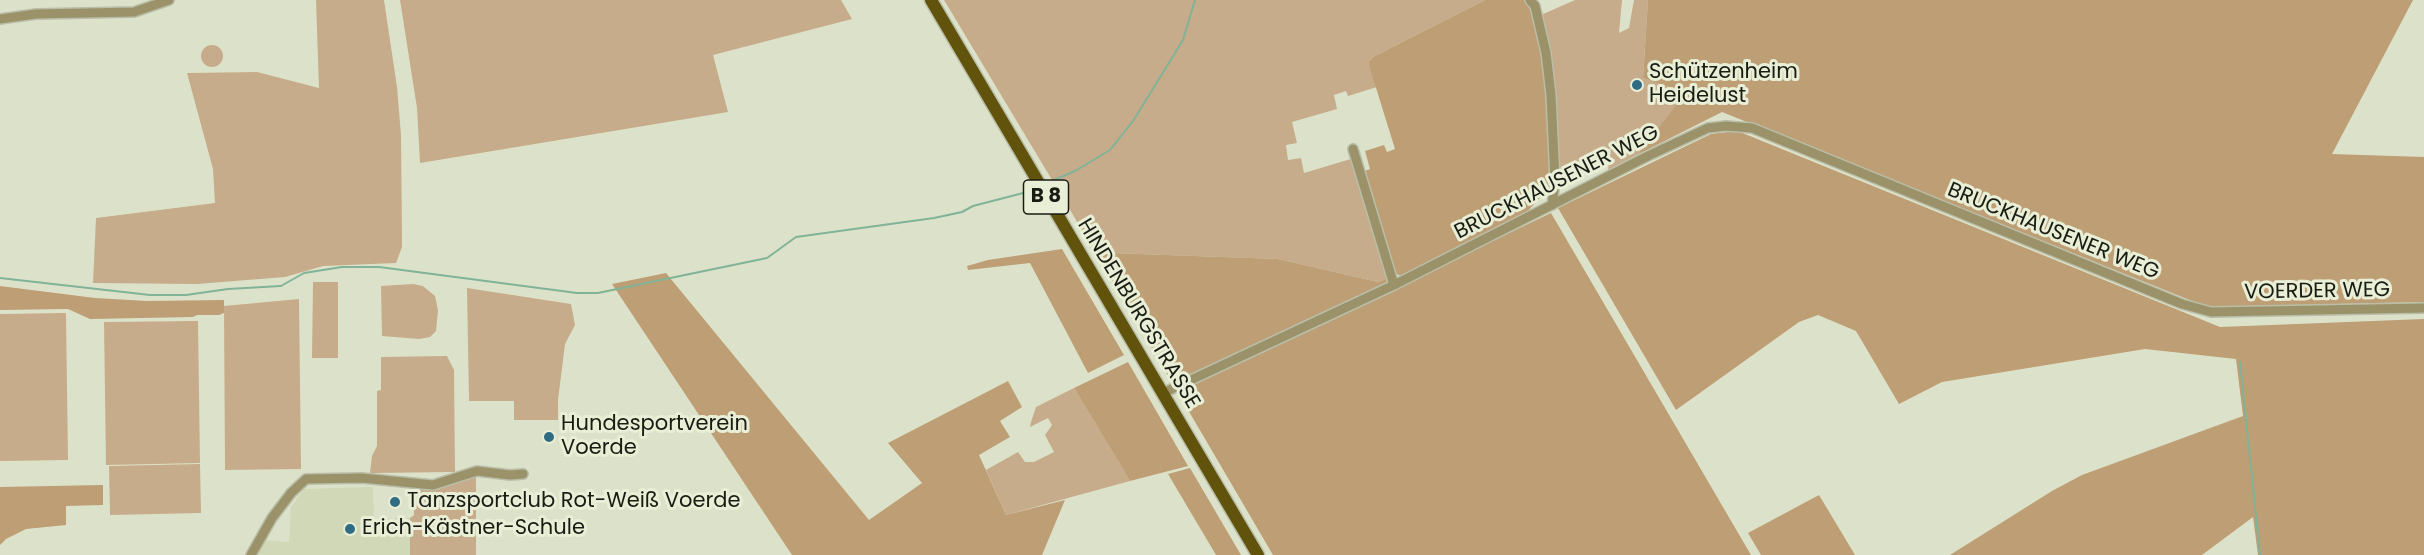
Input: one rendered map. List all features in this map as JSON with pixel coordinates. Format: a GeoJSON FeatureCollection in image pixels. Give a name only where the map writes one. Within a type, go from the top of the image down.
{"type":"FeatureCollection","features":[{"type":"Feature","properties":{"kind":"main road","name":"HINDENBURGSTRASSE"},"geometry":{"type":"LineString","coordinates":[[931,0],[1258,555]]}},
{"type":"Feature","properties":{"kind":"street"},"geometry":{"type":"LineString","coordinates":[[0,19],[36,14],[134,12],[169,0]]}},
{"type":"Feature","properties":{"kind":"street"},"geometry":{"type":"LineString","coordinates":[[1530,0],[1535,6],[1546,53],[1551,95],[1555,181],[1552,205]]}},
{"type":"Feature","properties":{"kind":"street","name":"BRUCKHAUSENER WEG"},"geometry":{"type":"LineString","coordinates":[[1163,393],[1394,285],[1708,128],[1752,128],[2182,304],[2211,312]]}},
{"type":"Feature","properties":{"kind":"street"},"geometry":{"type":"LineString","coordinates":[[1353,149],[1394,285]]}},
{"type":"Feature","properties":{"kind":"street","name":"VOERDER WEG"},"geometry":{"type":"LineString","coordinates":[[2211,312],[2424,308]]}},
{"type":"Feature","properties":{"kind":"street"},"geometry":{"type":"LineString","coordinates":[[251,555],[272,518],[291,493],[306,479],[362,478],[434,485],[477,471],[510,475],[523,474]]}},
{"type":"Feature","properties":{"kind":"shaded area"},"geometry":{"type":"Polygon","coordinates":[[[316,0],[384,0],[397,87],[401,135],[402,247],[396,263],[323,266],[285,277],[197,284],[93,283],[96,218],[215,203],[213,169],[187,73],[257,72],[319,88],[316,0]]]}},
{"type":"Feature","properties":{"kind":"shaded area"},"geometry":{"type":"Polygon","coordinates":[[[400,0],[841,0],[852,19],[713,55],[728,112],[420,163],[417,108],[400,0]]]}},
{"type":"Feature","properties":{"kind":"shaded area"},"geometry":{"type":"Polygon","coordinates":[[[944,0],[1485,0],[1373,57],[1368,62],[1377,87],[1348,96],[1346,91],[1334,95],[1337,109],[1292,122],[1297,143],[1286,145],[1288,160],[1301,158],[1304,173],[1354,158],[1388,278],[1378,282],[1278,259],[1111,253],[1097,255],[944,0]]]}},
{"type":"Feature","properties":{"kind":"shaded area"},"geometry":{"type":"Polygon","coordinates":[[[1485,0],[1527,0],[1536,27],[1545,82],[1551,166],[1550,183],[1528,211],[1515,221],[1405,277],[1393,273],[1362,172],[1370,169],[1365,151],[1384,145],[1387,152],[1395,149],[1368,62],[1373,57],[1485,0]]]}},
{"type":"Feature","properties":{"kind":"shaded area"},"geometry":{"type":"Polygon","coordinates":[[[1575,0],[1622,0],[1619,33],[1629,28],[1634,0],[1648,0],[1643,78],[1687,93],[1637,155],[1608,170],[1611,148],[1560,174],[1554,95],[1541,15],[1575,0]]]}},
{"type":"Feature","properties":{"kind":"shaded area"},"geometry":{"type":"Polygon","coordinates":[[[1648,0],[2413,0],[2332,154],[2424,157],[2424,302],[2207,307],[1722,112],[1637,155],[1686,93],[1643,78],[1648,0]]]}},
{"type":"Feature","properties":{"kind":"shaded area"},"geometry":{"type":"Polygon","coordinates":[[[212,45],[220,48],[223,56],[220,64],[212,67],[204,64],[201,56],[204,48],[212,45]]]}},
{"type":"Feature","properties":{"kind":"shaded area"},"geometry":{"type":"Polygon","coordinates":[[[1740,132],[2220,327],[2424,319],[2424,555],[2258,555],[2253,517],[2202,555],[1950,555],[2052,491],[2082,475],[2243,416],[2236,359],[2145,349],[1942,382],[1899,404],[1856,331],[1818,315],[1799,322],[1676,410],[1558,208],[1711,134],[1740,132]]]}},
{"type":"Feature","properties":{"kind":"shaded area"},"geometry":{"type":"Polygon","coordinates":[[[1551,213],[1751,555],[1273,555],[1177,391],[1551,213]]]}},
{"type":"Feature","properties":{"kind":"shaded area"},"geometry":{"type":"Polygon","coordinates":[[[1062,249],[1124,355],[1088,373],[1030,263],[968,270],[967,266],[988,260],[1062,249]]]}},
{"type":"Feature","properties":{"kind":"shaded area"},"geometry":{"type":"Polygon","coordinates":[[[1111,253],[1278,259],[1378,282],[1388,278],[1391,283],[1173,384],[1097,255],[1111,253]]]}},
{"type":"Feature","properties":{"kind":"shaded area"},"geometry":{"type":"Polygon","coordinates":[[[666,273],[869,520],[922,483],[888,443],[1008,381],[1022,407],[1000,421],[1010,437],[979,455],[1006,515],[1065,500],[1042,555],[792,555],[612,284],[666,273]]]}},
{"type":"Feature","properties":{"kind":"shaded area"},"geometry":{"type":"Polygon","coordinates":[[[313,282],[338,282],[338,358],[312,358],[313,282]]]}},
{"type":"Feature","properties":{"kind":"shaded area"},"geometry":{"type":"Polygon","coordinates":[[[413,284],[423,286],[435,296],[438,310],[436,331],[430,337],[419,339],[382,336],[381,286],[413,284]]]}},
{"type":"Feature","properties":{"kind":"shaded area"},"geometry":{"type":"Polygon","coordinates":[[[0,286],[95,298],[147,301],[224,300],[224,313],[193,317],[90,319],[68,309],[0,310],[0,286]]]}},
{"type":"Feature","properties":{"kind":"shaded area"},"geometry":{"type":"Polygon","coordinates":[[[467,288],[571,304],[575,325],[565,344],[558,400],[558,420],[514,420],[514,401],[469,401],[467,288]]]}},
{"type":"Feature","properties":{"kind":"shaded area"},"geometry":{"type":"Polygon","coordinates":[[[299,299],[301,469],[225,470],[224,306],[299,299]]]}},
{"type":"Feature","properties":{"kind":"shaded area"},"geometry":{"type":"Polygon","coordinates":[[[66,313],[68,460],[0,461],[0,314],[66,313]]]}},
{"type":"Feature","properties":{"kind":"shaded area"},"geometry":{"type":"Polygon","coordinates":[[[198,321],[200,463],[106,465],[104,322],[198,321]]]}},
{"type":"Feature","properties":{"kind":"shaded area"},"geometry":{"type":"Polygon","coordinates":[[[447,356],[454,370],[455,472],[370,473],[372,456],[377,446],[377,391],[381,390],[381,357],[447,356]]]}},
{"type":"Feature","properties":{"kind":"shaded area"},"geometry":{"type":"Polygon","coordinates":[[[1128,362],[1188,466],[1130,481],[1074,388],[1128,362]]]}},
{"type":"Feature","properties":{"kind":"shaded area"},"geometry":{"type":"Polygon","coordinates":[[[1074,388],[1130,481],[1006,515],[986,470],[1018,452],[1025,462],[1034,462],[1054,452],[1045,435],[1052,425],[1048,418],[1030,427],[1031,422],[1036,407],[1074,388]]]}},
{"type":"Feature","properties":{"kind":"shaded area"},"geometry":{"type":"Polygon","coordinates":[[[200,464],[201,513],[110,515],[109,466],[200,464]]]}},
{"type":"Feature","properties":{"kind":"shaded area"},"geometry":{"type":"Polygon","coordinates":[[[1190,468],[1241,555],[1216,555],[1168,474],[1190,468]]]}},
{"type":"Feature","properties":{"kind":"shaded area"},"geometry":{"type":"Polygon","coordinates":[[[476,474],[476,555],[410,555],[410,518],[414,515],[413,486],[476,474]]]}},
{"type":"Feature","properties":{"kind":"shaded area"},"geometry":{"type":"Polygon","coordinates":[[[103,485],[103,505],[66,506],[66,525],[26,529],[6,539],[0,545],[0,487],[103,485]]]}},
{"type":"Feature","properties":{"kind":"shaded area","name":"Erich-Kästner-Schule"},"geometry":{"type":"Polygon","coordinates":[[[373,487],[374,519],[410,518],[410,555],[256,555],[262,540],[289,542],[291,507],[304,489],[373,487]]]}},
{"type":"Feature","properties":{"kind":"shaded area"},"geometry":{"type":"Polygon","coordinates":[[[1819,495],[1855,555],[1761,555],[1748,533],[1819,495]]]}},
{"type":"Feature","properties":{"kind":"waterway"},"geometry":{"type":"LineString","coordinates":[[1054,180],[1075,171],[1110,150],[1133,121],[1183,40],[1195,0]]}},
{"type":"Feature","properties":{"kind":"waterway"},"geometry":{"type":"LineString","coordinates":[[0,278],[150,295],[186,295],[228,289],[281,286],[304,273],[342,267],[379,267],[577,293],[598,293],[767,258],[796,237],[934,218],[1027,192]]}},
{"type":"Feature","properties":{"kind":"waterway"},"geometry":{"type":"LineString","coordinates":[[2240,362],[2260,555]]}},
{"type":"Feature","properties":{"kind":"place","name":"Schützenheim Heidelust"},"geometry":{"type":"Point","coordinates":[1637,85]}},
{"type":"Feature","properties":{"kind":"place","name":"Hundesportverein Voerde"},"geometry":{"type":"Point","coordinates":[549,437]}},
{"type":"Feature","properties":{"kind":"place","name":"Tanzsportclub Rot-Weiß Voerde"},"geometry":{"type":"Point","coordinates":[395,502]}},
{"type":"Feature","properties":{"kind":"place","name":"Erich-Kästner-Schule"},"geometry":{"type":"Point","coordinates":[350,529]}}]}
